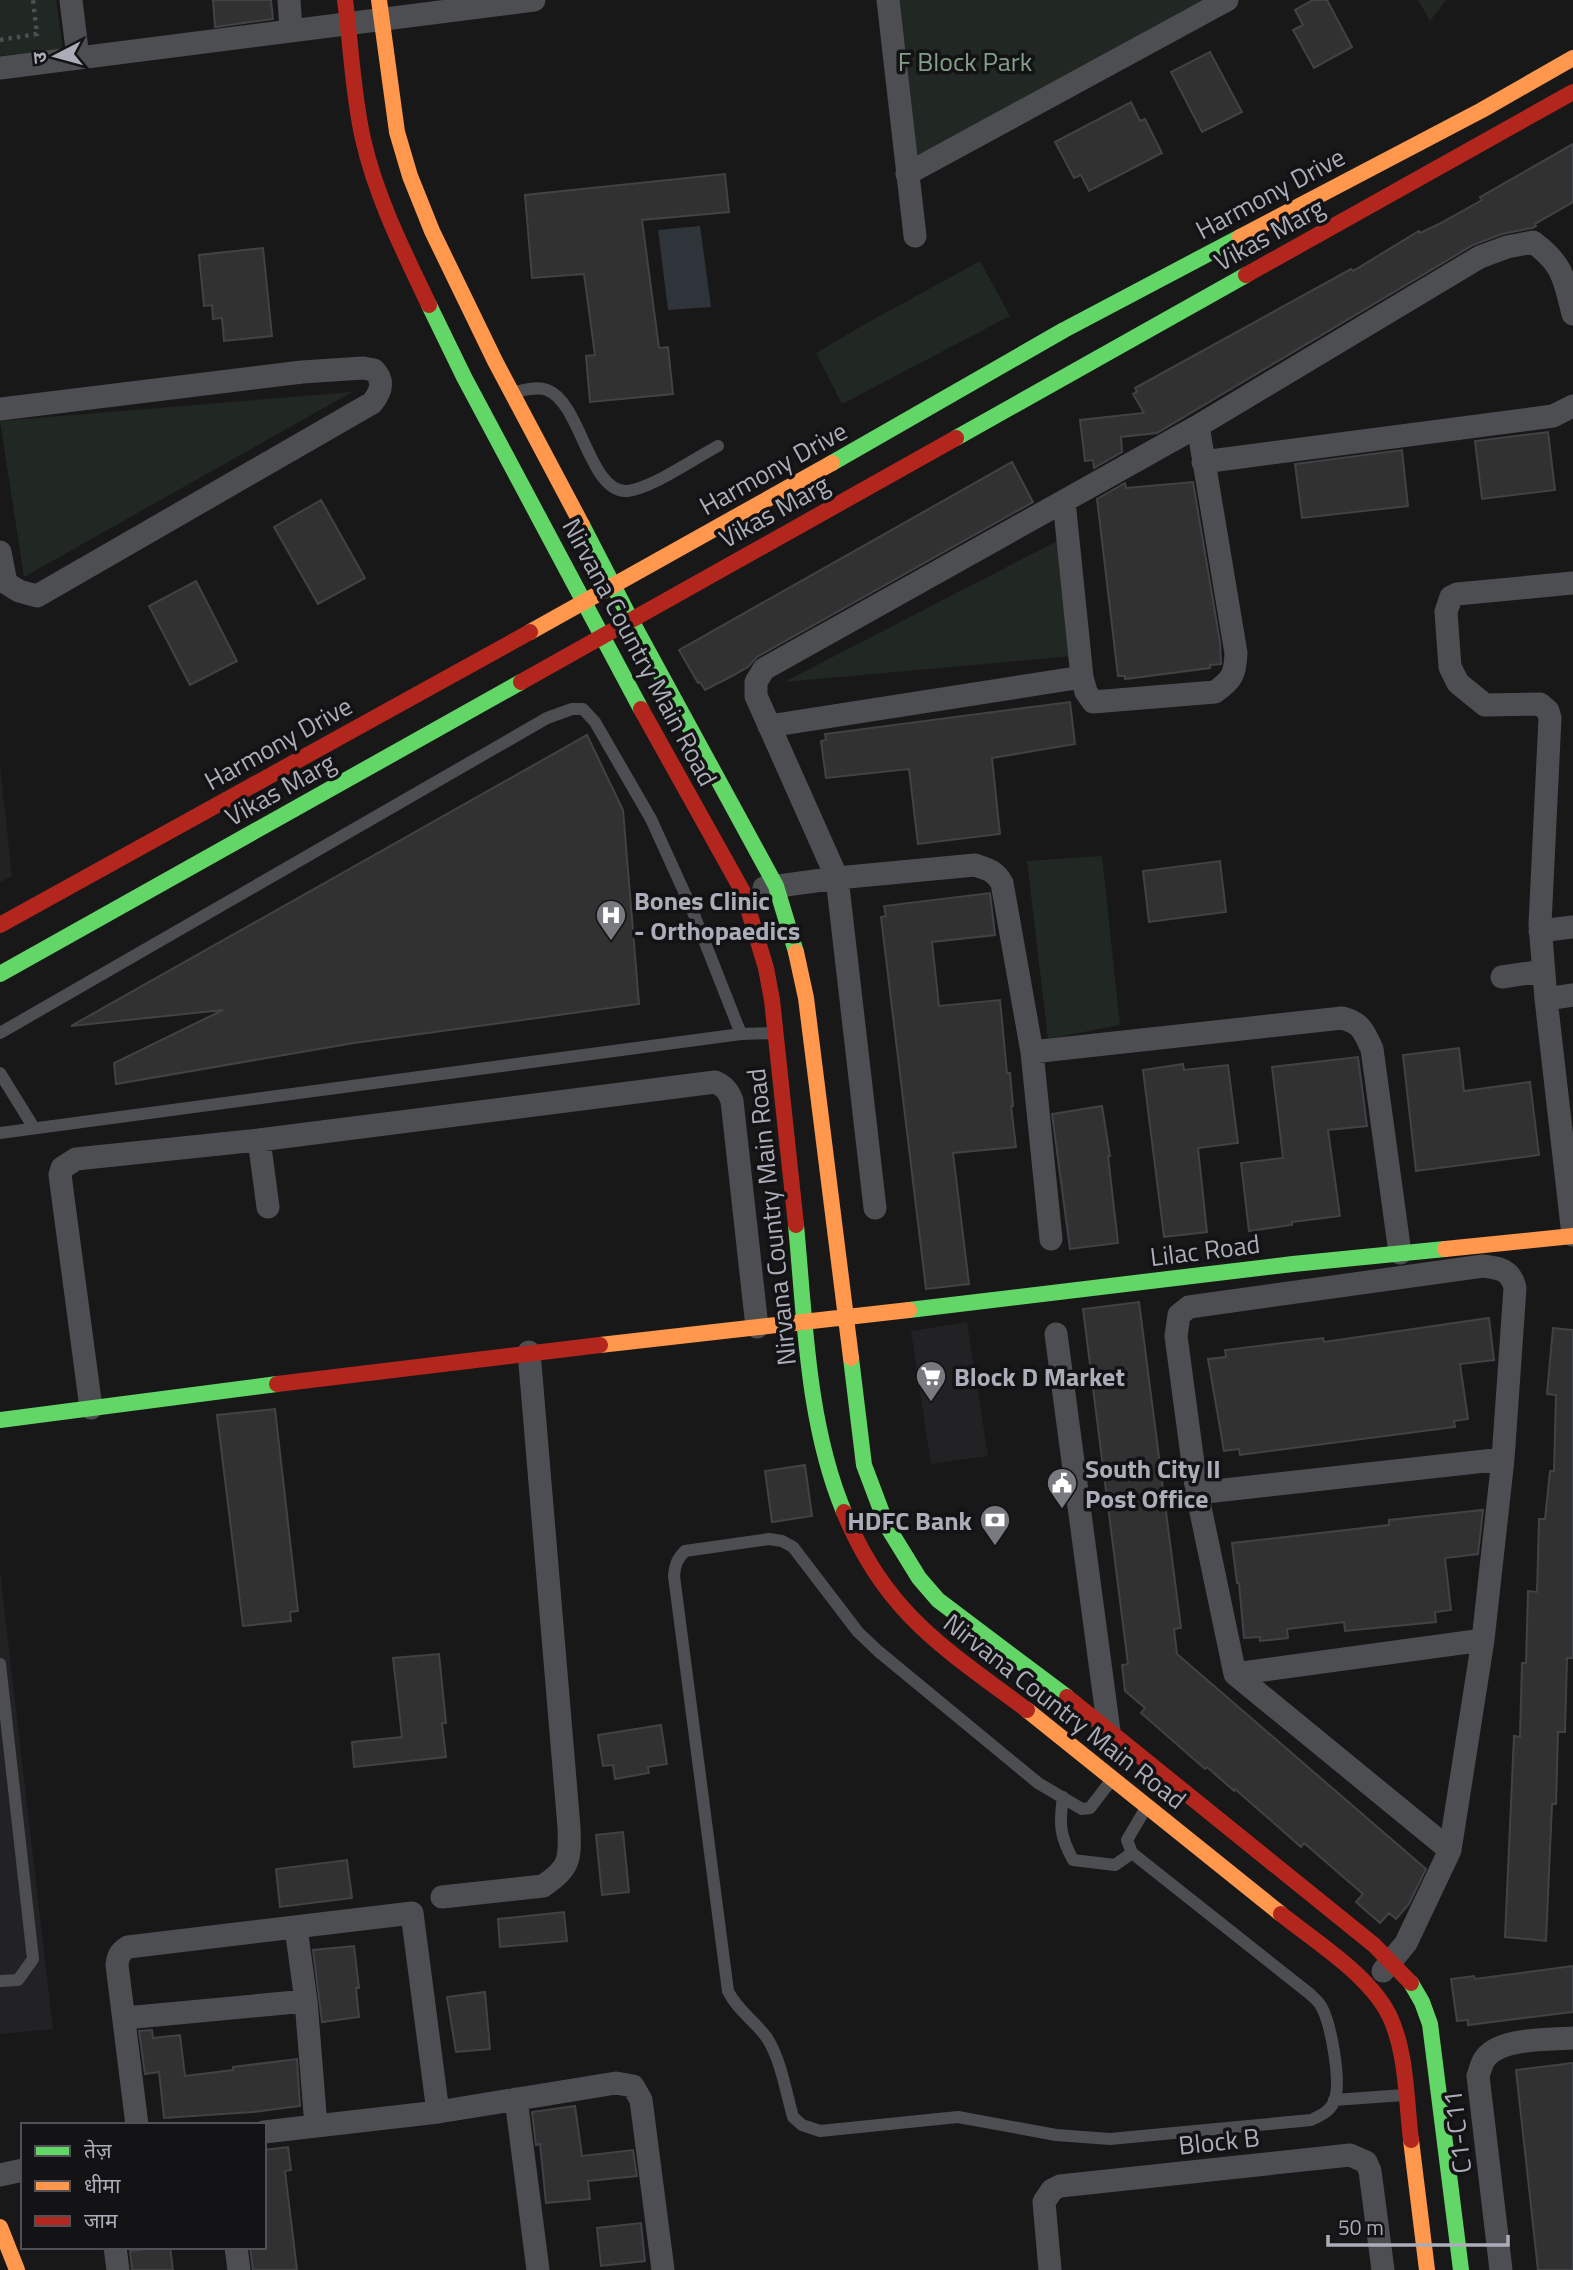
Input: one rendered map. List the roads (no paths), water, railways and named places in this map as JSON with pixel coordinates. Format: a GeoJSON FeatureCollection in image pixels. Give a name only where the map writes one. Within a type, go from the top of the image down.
{"type":"FeatureCollection","features":[{"type":"Feature","properties":{"kind":"street"},"geometry":{"type":"LineString","coordinates":[[71,0],[78,58]]}},
{"type":"Feature","properties":{"kind":"street"},"geometry":{"type":"LineString","coordinates":[[289,0],[291,30]]}},
{"type":"Feature","properties":{"kind":"street","name":"Nirvana Country Main Road"},"geometry":{"type":"LineString","coordinates":[[345,0],[363,139],[378,188],[401,246],[464,377],[602,638],[743,892],[766,968],[776,1033],[805,1323],[820,1429],[842,1510],[856,1542],[892,1600],[915,1625],[1030,1711],[1370,1987],[1391,2016],[1400,2049],[1427,2270]]}},
{"type":"Feature","properties":{"kind":"street"},"geometry":{"type":"LineString","coordinates":[[0,68],[347,23],[380,9],[534,0]]}},
{"type":"Feature","properties":{"kind":"street"},"geometry":{"type":"LineString","coordinates":[[888,0],[915,236]]}},
{"type":"Feature","properties":{"kind":"street"},"geometry":{"type":"LineString","coordinates":[[907,174],[1227,0]]}},
{"type":"Feature","properties":{"kind":"street","name":"Nirvana Country Main Road"},"geometry":{"type":"LineString","coordinates":[[380,9],[397,132],[410,176],[453,278],[631,620],[776,886],[802,973],[864,1465],[883,1517],[902,1554],[938,1600],[1109,1731],[1392,1962],[1413,1984],[1430,2024],[1461,2270]]}},
{"type":"Feature","properties":{"kind":"street","name":"Harmony Drive"},"geometry":{"type":"LineString","coordinates":[[0,925],[86,875],[230,822],[584,601],[1064,330],[1482,110],[1573,58]]}},
{"type":"Feature","properties":{"kind":"street","name":"Vikas Marg"},"geometry":{"type":"LineString","coordinates":[[0,974],[230,822],[602,638],[1573,92]]}},
{"type":"Feature","properties":{"kind":"street"},"geometry":{"type":"LineString","coordinates":[[875,1208],[836,877],[756,696],[756,682],[764,669],[1198,426],[1480,257],[1507,247],[1533,242],[1550,255],[1562,271],[1573,314]]}},
{"type":"Feature","properties":{"kind":"street"},"geometry":{"type":"LineString","coordinates":[[0,409],[338,369],[374,370],[382,384],[380,393],[372,403],[37,596],[19,592],[6,583],[0,552]]}},
{"type":"Feature","properties":{"kind":"street"},"geometry":{"type":"LineString","coordinates":[[1203,462],[1553,416],[1573,406]]}},
{"type":"Feature","properties":{"kind":"street"},"geometry":{"type":"LineString","coordinates":[[1064,501],[1082,677],[1086,692],[1093,702],[1215,692],[1227,683],[1235,672],[1236,653],[1198,426]]}},
{"type":"Feature","properties":{"kind":"street"},"geometry":{"type":"LineString","coordinates":[[1573,583],[1457,594],[1451,597],[1446,612],[1450,667],[1458,683],[1485,705],[1540,704],[1548,711],[1550,718],[1540,932],[1573,1236]]}},
{"type":"Feature","properties":{"kind":"street"},"geometry":{"type":"LineString","coordinates":[[769,726],[1082,677]]}},
{"type":"Feature","properties":{"kind":"street"},"geometry":{"type":"LineString","coordinates":[[743,892],[836,877],[975,866],[990,869],[996,874],[1002,883],[1032,1052],[1051,1239]]}},
{"type":"Feature","properties":{"kind":"street"},"geometry":{"type":"LineString","coordinates":[[1540,932],[1573,927]]}},
{"type":"Feature","properties":{"kind":"street"},"geometry":{"type":"LineString","coordinates":[[1502,977],[1543,971]]}},
{"type":"Feature","properties":{"kind":"street"},"geometry":{"type":"LineString","coordinates":[[1546,999],[1573,995]]}},
{"type":"Feature","properties":{"kind":"street"},"geometry":{"type":"LineString","coordinates":[[1032,1052],[1342,1018],[1355,1022],[1363,1030],[1372,1049],[1401,1253]]}},
{"type":"Feature","properties":{"kind":"street"},"geometry":{"type":"LineString","coordinates":[[91,1408],[60,1175],[62,1168],[76,1159],[258,1140],[715,1082],[722,1085],[732,1101],[757,1327]]}},
{"type":"Feature","properties":{"kind":"street"},"geometry":{"type":"LineString","coordinates":[[258,1140],[268,1207]]}},
{"type":"Feature","properties":{"kind":"street","name":"Lilac Road"},"geometry":{"type":"LineString","coordinates":[[0,1420],[529,1352],[1573,1236]]}},
{"type":"Feature","properties":{"kind":"street"},"geometry":{"type":"LineString","coordinates":[[1370,1987],[1406,1943],[1450,1850],[1483,1640],[1503,1459],[1516,1288],[1513,1278],[1507,1272],[1483,1266],[1189,1307],[1179,1315],[1176,1336],[1197,1493],[1235,1674],[1450,1850]]}},
{"type":"Feature","properties":{"kind":"street"},"geometry":{"type":"LineString","coordinates":[[1056,1334],[1109,1731]]}},
{"type":"Feature","properties":{"kind":"street"},"geometry":{"type":"LineString","coordinates":[[442,1897],[543,1886],[565,1867],[570,1856],[529,1352]]}},
{"type":"Feature","properties":{"kind":"street"},"geometry":{"type":"LineString","coordinates":[[1197,1493],[1503,1459]]}},
{"type":"Feature","properties":{"kind":"street"},"geometry":{"type":"LineString","coordinates":[[1235,1674],[1483,1640]]}},
{"type":"Feature","properties":{"kind":"street"},"geometry":{"type":"LineString","coordinates":[[137,2123],[117,1965],[118,1955],[128,1947],[412,1913],[438,2112]]}},
{"type":"Feature","properties":{"kind":"street"},"geometry":{"type":"LineString","coordinates":[[296,1928],[306,2001],[316,2126]]}},
{"type":"Feature","properties":{"kind":"street"},"geometry":{"type":"LineString","coordinates":[[125,2018],[306,2001]]}},
{"type":"Feature","properties":{"kind":"street","name":"C1-C11"},"geometry":{"type":"LineString","coordinates":[[1501,2270],[1478,2076],[1485,2059],[1496,2049],[1508,2044],[1573,2038]]}},
{"type":"Feature","properties":{"kind":"street"},"geometry":{"type":"LineString","coordinates":[[266,2133],[438,2112],[616,2083],[633,2086],[641,2100],[663,2270]]}},
{"type":"Feature","properties":{"kind":"street"},"geometry":{"type":"LineString","coordinates":[[516,2099],[538,2270]]}},
{"type":"Feature","properties":{"kind":"street","name":"Block B"},"geometry":{"type":"LineString","coordinates":[[1050,2270],[1044,2202],[1052,2190],[1060,2186],[1350,2155],[1366,2162],[1370,2171],[1383,2270]]}},
{"type":"Feature","properties":{"kind":"street"},"geometry":{"type":"LineString","coordinates":[[0,2175],[21,2170]]}},
{"type":"Feature","properties":{"kind":"street"},"geometry":{"type":"LineString","coordinates":[[0,2227],[17,2270]]}},
{"type":"Feature","properties":{"kind":"street"},"geometry":{"type":"LineString","coordinates":[[115,2249],[118,2270]]}},
{"type":"Feature","properties":{"kind":"street"},"geometry":{"type":"LineString","coordinates":[[236,2249],[239,2270]]}},
{"type":"Feature","properties":{"kind":"lane"},"geometry":{"type":"LineString","coordinates":[[512,392],[538,388],[555,394],[571,416],[605,480],[620,491],[630,491],[642,486],[718,446]]}},
{"type":"Feature","properties":{"kind":"lane"},"geometry":{"type":"LineString","coordinates":[[0,1033],[547,718],[572,709],[583,709],[595,722],[651,819],[691,907],[741,1034]]}},
{"type":"Feature","properties":{"kind":"lane"},"geometry":{"type":"LineString","coordinates":[[0,1133],[741,1034],[776,1033]]}},
{"type":"Feature","properties":{"kind":"lane"},"geometry":{"type":"LineString","coordinates":[[0,1073],[34,1128]]}},
{"type":"Feature","properties":{"kind":"lane"},"geometry":{"type":"LineString","coordinates":[[1113,1778],[1090,1808],[1082,1808],[1038,1783],[878,1651],[858,1632],[793,1547],[782,1541],[769,1539],[685,1551],[674,1565],[728,1992],[734,2003],[762,2031],[769,2042],[793,2117],[802,2125],[820,2131],[958,2117],[1082,2139],[1110,2139],[1311,2120],[1327,2112],[1334,2100],[1337,2086],[1329,2029],[1321,2005],[1132,1853],[1127,1840],[1147,1806]]}},
{"type":"Feature","properties":{"kind":"lane"},"geometry":{"type":"LineString","coordinates":[[0,1664],[33,1959],[18,1980],[0,1981]]}},
{"type":"Feature","properties":{"kind":"lane"},"geometry":{"type":"LineString","coordinates":[[1063,1797],[1060,1819],[1062,1840],[1073,1860],[1115,1865],[1132,1853]]}},
{"type":"Feature","properties":{"kind":"lane"},"geometry":{"type":"LineString","coordinates":[[1334,2100],[1405,2095]]}},
{"type":"Feature","properties":{"kind":"place","name":"Bones Clinic - Orthopaedics"},"geometry":{"type":"Point","coordinates":[611,942]}},
{"type":"Feature","properties":{"kind":"place","name":"Block D Market"},"geometry":{"type":"Point","coordinates":[931,1403]}},
{"type":"Feature","properties":{"kind":"place","name":"South City II Post Office"},"geometry":{"type":"Point","coordinates":[1062,1510]}},
{"type":"Feature","properties":{"kind":"place","name":"HDFC Bank"},"geometry":{"type":"Point","coordinates":[995,1547]}},
{"type":"Feature","properties":{"kind":"park label","name":"F Block Park"},"geometry":{"type":"Point","coordinates":[965,61]}}]}
